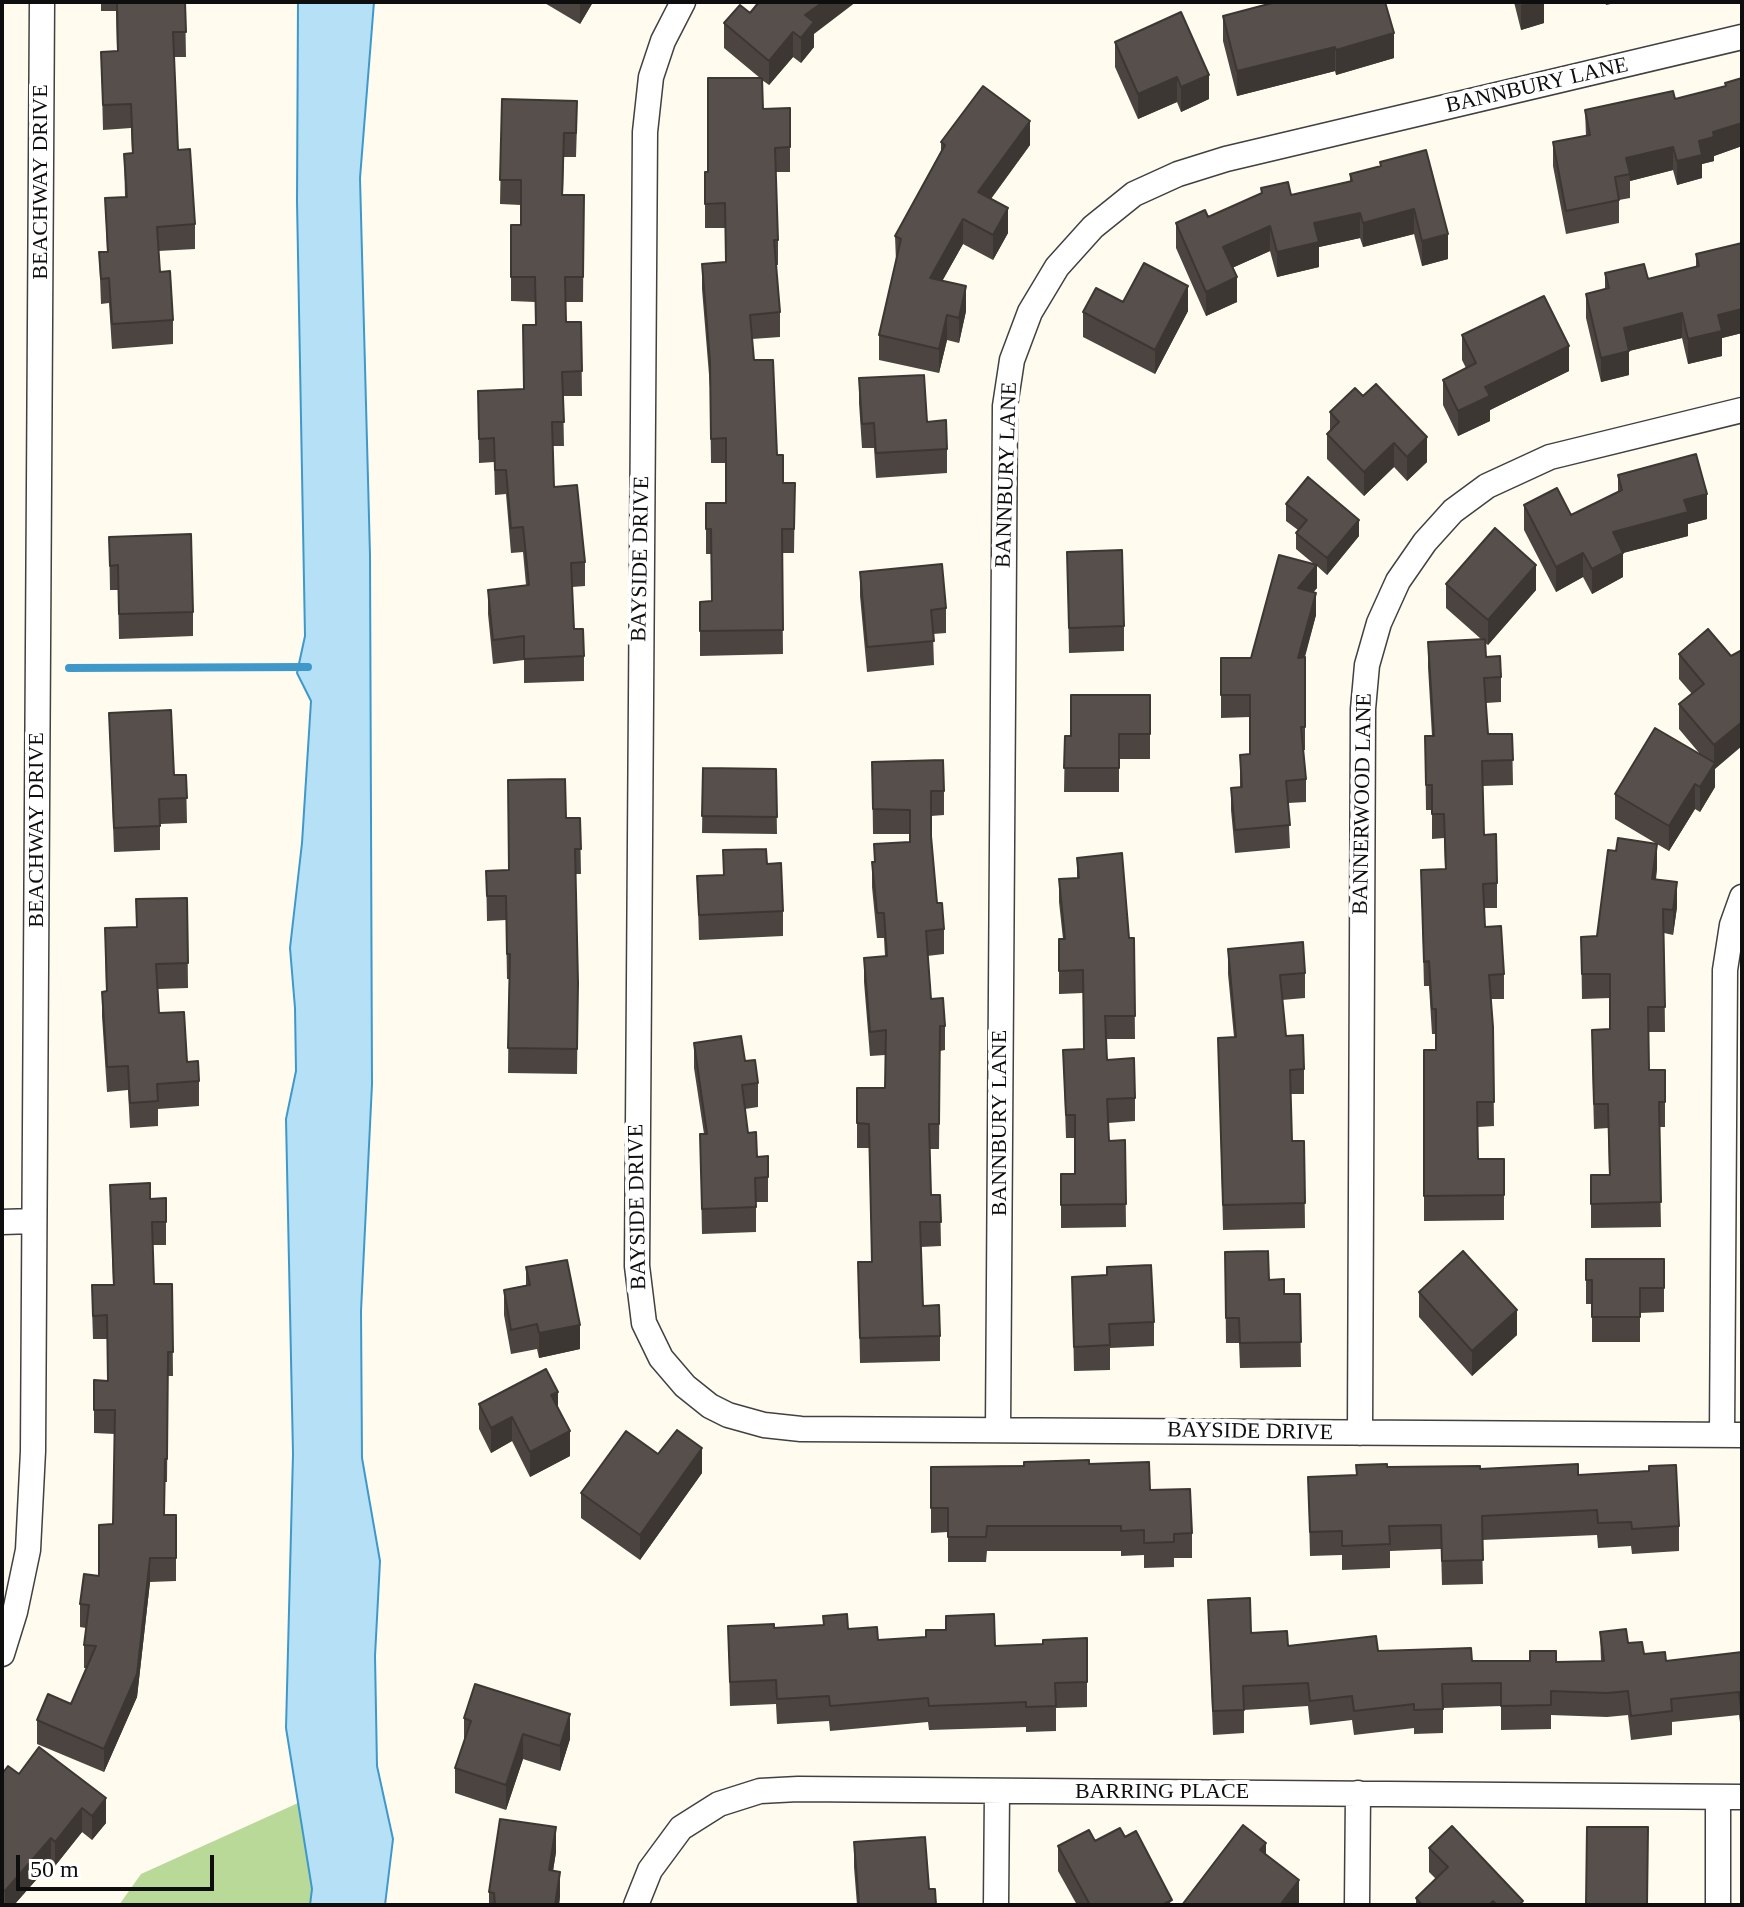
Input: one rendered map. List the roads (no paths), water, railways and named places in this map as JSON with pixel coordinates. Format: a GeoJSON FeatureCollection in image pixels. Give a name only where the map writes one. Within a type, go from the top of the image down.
{"type":"FeatureCollection","features":[{"type":"Feature","properties":{"kind":"street","name":"BEACHWAY DRIVE"},"geometry":{"type":"LineString","coordinates":[[2,1654],[23,1581],[31,1515],[42,2]]}},
{"type":"Feature","properties":{"kind":"street","name":"BAYSIDE DRIVE"},"geometry":{"type":"LineString","coordinates":[[683,2],[663,41],[651,77],[645,132],[637,1266],[640,1305],[652,1341],[672,1373],[710,1406],[747,1422],[801,1429],[1732,1435]]}},
{"type":"Feature","properties":{"kind":"street","name":"BANNBURY LANE"},"geometry":{"type":"LineString","coordinates":[[998,1429],[1005,406],[1012,360],[1030,312],[1057,267],[1093,227],[1134,194],[1178,174],[1226,159],[1742,37]]}},
{"type":"Feature","properties":{"kind":"street","name":"BANNERWOOD LANE"},"geometry":{"type":"LineString","coordinates":[[1360,1433],[1363,709],[1367,665],[1379,623],[1398,581],[1425,542],[1453,511],[1487,486],[1550,457],[1742,410]]}},
{"type":"Feature","properties":{"kind":"street"},"geometry":{"type":"LineString","coordinates":[[1732,1435],[1725,970],[1732,925],[1742,897]]}},
{"type":"Feature","properties":{"kind":"street"},"geometry":{"type":"LineString","coordinates":[[2,1222],[34,1221]]}},
{"type":"Feature","properties":{"kind":"street","name":"BARRING PLACE"},"geometry":{"type":"LineString","coordinates":[[636,1905],[650,1870],[681,1828],[706,1810],[746,1794],[788,1789],[1730,1797]]}},
{"type":"Feature","properties":{"kind":"street"},"geometry":{"type":"LineString","coordinates":[[996,1905],[997,1792]]}},
{"type":"Feature","properties":{"kind":"street"},"geometry":{"type":"LineString","coordinates":[[1357,1905],[1358,1793]]}},
{"type":"Feature","properties":{"kind":"street"},"geometry":{"type":"LineString","coordinates":[[1718,1905],[1730,1797]]}},
{"type":"Feature","properties":{"kind":"water"},"geometry":{"type":"Polygon","coordinates":[[[298,2],[374,2],[360,178],[370,555],[372,1084],[361,1311],[362,1458],[380,1561],[375,1656],[377,1766],[393,1839],[385,1905],[310,1905],[312,1889],[286,1728],[293,1454],[286,1119],[296,1071],[290,948],[302,843],[311,701],[297,673],[305,636],[297,201],[298,2]]]}},
{"type":"Feature","properties":{"kind":"waterway"},"geometry":{"type":"LineString","coordinates":[[69,668],[308,667]]}}]}
